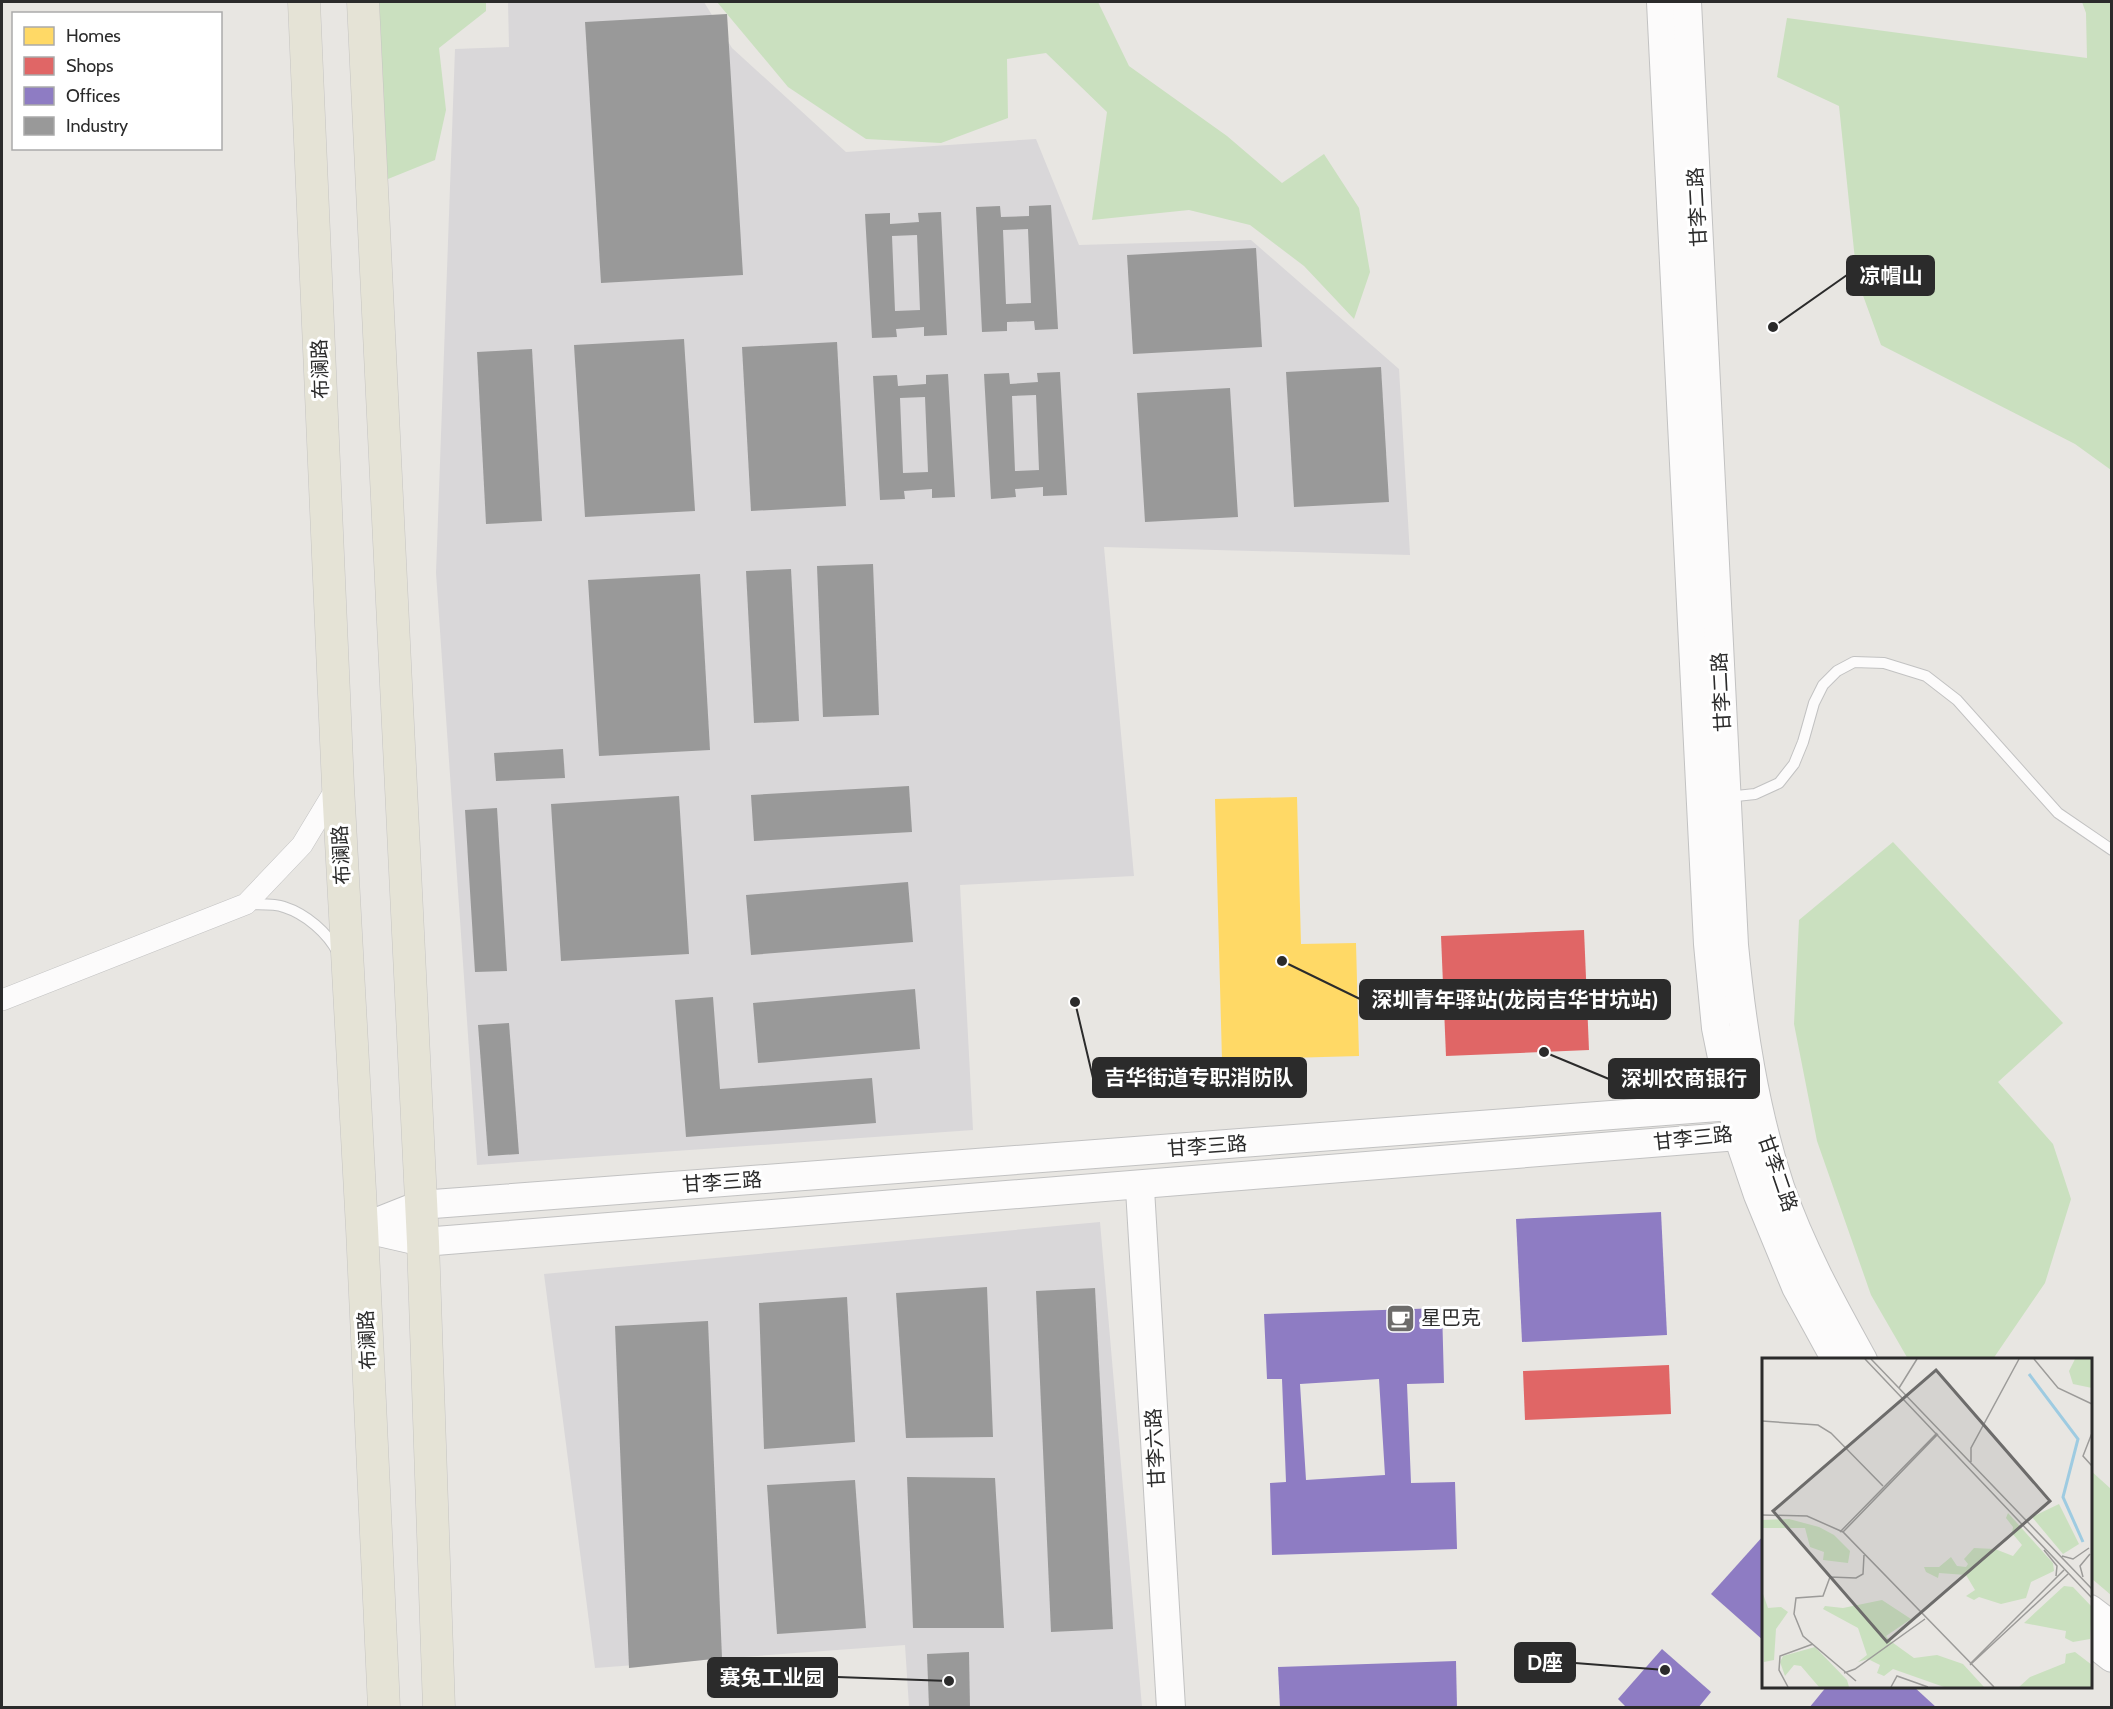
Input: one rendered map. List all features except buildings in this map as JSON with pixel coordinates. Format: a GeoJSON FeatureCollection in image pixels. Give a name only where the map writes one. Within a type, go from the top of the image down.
{"type":"FeatureCollection","features":[{"type":"Feature","properties":{"kind":"main road","name":"布澜路"},"geometry":{"type":"LineString","coordinates":[[304,2],[338,786],[362,1228],[384,1707]]}},
{"type":"Feature","properties":{"kind":"main road"},"geometry":{"type":"LineString","coordinates":[[363,2],[423,1242],[439,1707]]}},
{"type":"Feature","properties":{"kind":"street","name":"甘李二路"},"geometry":{"type":"LineString","coordinates":[[1661,2],[1708,944],[1716,1028],[1738,1136],[1758,1195],[1796,1287],[1835,1358]]}},
{"type":"Feature","properties":{"kind":"street","name":"甘李二路"},"geometry":{"type":"LineString","coordinates":[[1687,2],[1726,797],[1734,945],[1742,1026],[1760,1117],[1780,1188],[1816,1276],[1862,1358]]}},
{"type":"Feature","properties":{"kind":"street"},"geometry":{"type":"LineString","coordinates":[[2,1000],[246,904],[302,845],[338,786]]}},
{"type":"Feature","properties":{"kind":"street","name":"甘李三路"},"geometry":{"type":"LineString","coordinates":[[1731,1106],[1760,1117],[1738,1136],[423,1242],[362,1228],[420,1205],[1731,1106]]}},
{"type":"Feature","properties":{"kind":"street","name":"甘李六路"},"geometry":{"type":"LineString","coordinates":[[1140,1189],[1171,1707]]}},
{"type":"Feature","properties":{"kind":"street"},"geometry":{"type":"LineString","coordinates":[[2092,1610],[2112,1626]]}},
{"type":"Feature","properties":{"kind":"street"},"geometry":{"type":"LineString","coordinates":[[2092,1642],[2112,1658]]}},
{"type":"Feature","properties":{"kind":"lane"},"geometry":{"type":"LineString","coordinates":[[1726,797],[1755,794],[1779,783],[1794,764],[1818,694],[1823,685],[1837,671],[1854,662],[1884,663],[1926,676],[1957,700],[2058,813],[2112,850]]}},
{"type":"Feature","properties":{"kind":"lane"},"geometry":{"type":"LineString","coordinates":[[246,904],[284,907],[313,923],[334,944],[348,973]]}},
{"type":"Feature","properties":{"kind":"shaded area"},"geometry":{"type":"Polygon","coordinates":[[[508,2],[704,2],[732,48],[846,152],[1036,139],[1079,245],[1251,240],[1399,369],[1410,555],[1104,547],[1134,876],[960,885],[973,1130],[477,1165],[436,573],[455,49],[509,47],[508,2]]]}},
{"type":"Feature","properties":{"kind":"shaded area"},"geometry":{"type":"Polygon","coordinates":[[[1100,1222],[1142,1707],[909,1707],[905,1645],[595,1668],[544,1274],[1100,1222]]]}},
{"type":"Feature","properties":{"kind":"green space"},"geometry":{"type":"Polygon","coordinates":[[[375,2],[486,2],[486,11],[439,48],[446,110],[435,160],[383,181],[375,2]]]}},
{"type":"Feature","properties":{"kind":"green space"},"geometry":{"type":"Polygon","coordinates":[[[717,2],[1098,2],[1129,66],[1227,136],[1282,183],[1324,154],[1359,208],[1370,272],[1354,319],[1304,266],[1250,225],[1189,210],[1092,220],[1107,112],[1046,53],[1007,59],[1008,118],[941,143],[866,139],[788,87],[717,2]]]}},
{"type":"Feature","properties":{"kind":"green space"},"geometry":{"type":"Polygon","coordinates":[[[2082,2],[2111,2],[2111,470],[2075,444],[1881,345],[1857,279],[1839,106],[1777,77],[1787,18],[2087,58],[2086,13],[2082,2]]]}},
{"type":"Feature","properties":{"kind":"green space"},"geometry":{"type":"Polygon","coordinates":[[[1893,842],[2063,1023],[1998,1082],[2053,1144],[2071,1199],[2045,1283],[1994,1358],[1907,1358],[1871,1295],[1817,1141],[1794,1024],[1799,920],[1893,842]]]}},
{"type":"Feature","properties":{"kind":"green space"},"geometry":{"type":"Polygon","coordinates":[[[2092,1472],[2111,1489],[2111,1595],[2092,1579],[2092,1472]]]}},
{"type":"Feature","properties":{"kind":"place","name":"凉帽山"},"geometry":{"type":"Point","coordinates":[1773,327]}},
{"type":"Feature","properties":{"kind":"place","name":"深圳青年驿站(龙岗吉华甘坑站)"},"geometry":{"type":"Point","coordinates":[1282,961]}},
{"type":"Feature","properties":{"kind":"place","name":"吉华街道专职消防队"},"geometry":{"type":"Point","coordinates":[1075,1002]}},
{"type":"Feature","properties":{"kind":"place","name":"深圳农商银行"},"geometry":{"type":"Point","coordinates":[1544,1052]}},
{"type":"Feature","properties":{"kind":"place","name":"星巴克"},"geometry":{"type":"Point","coordinates":[1400,1318]}},
{"type":"Feature","properties":{"kind":"place","name":"D座"},"geometry":{"type":"Point","coordinates":[1665,1670]}},
{"type":"Feature","properties":{"kind":"place","name":"赛兔工业园"},"geometry":{"type":"Point","coordinates":[949,1681]}}]}
